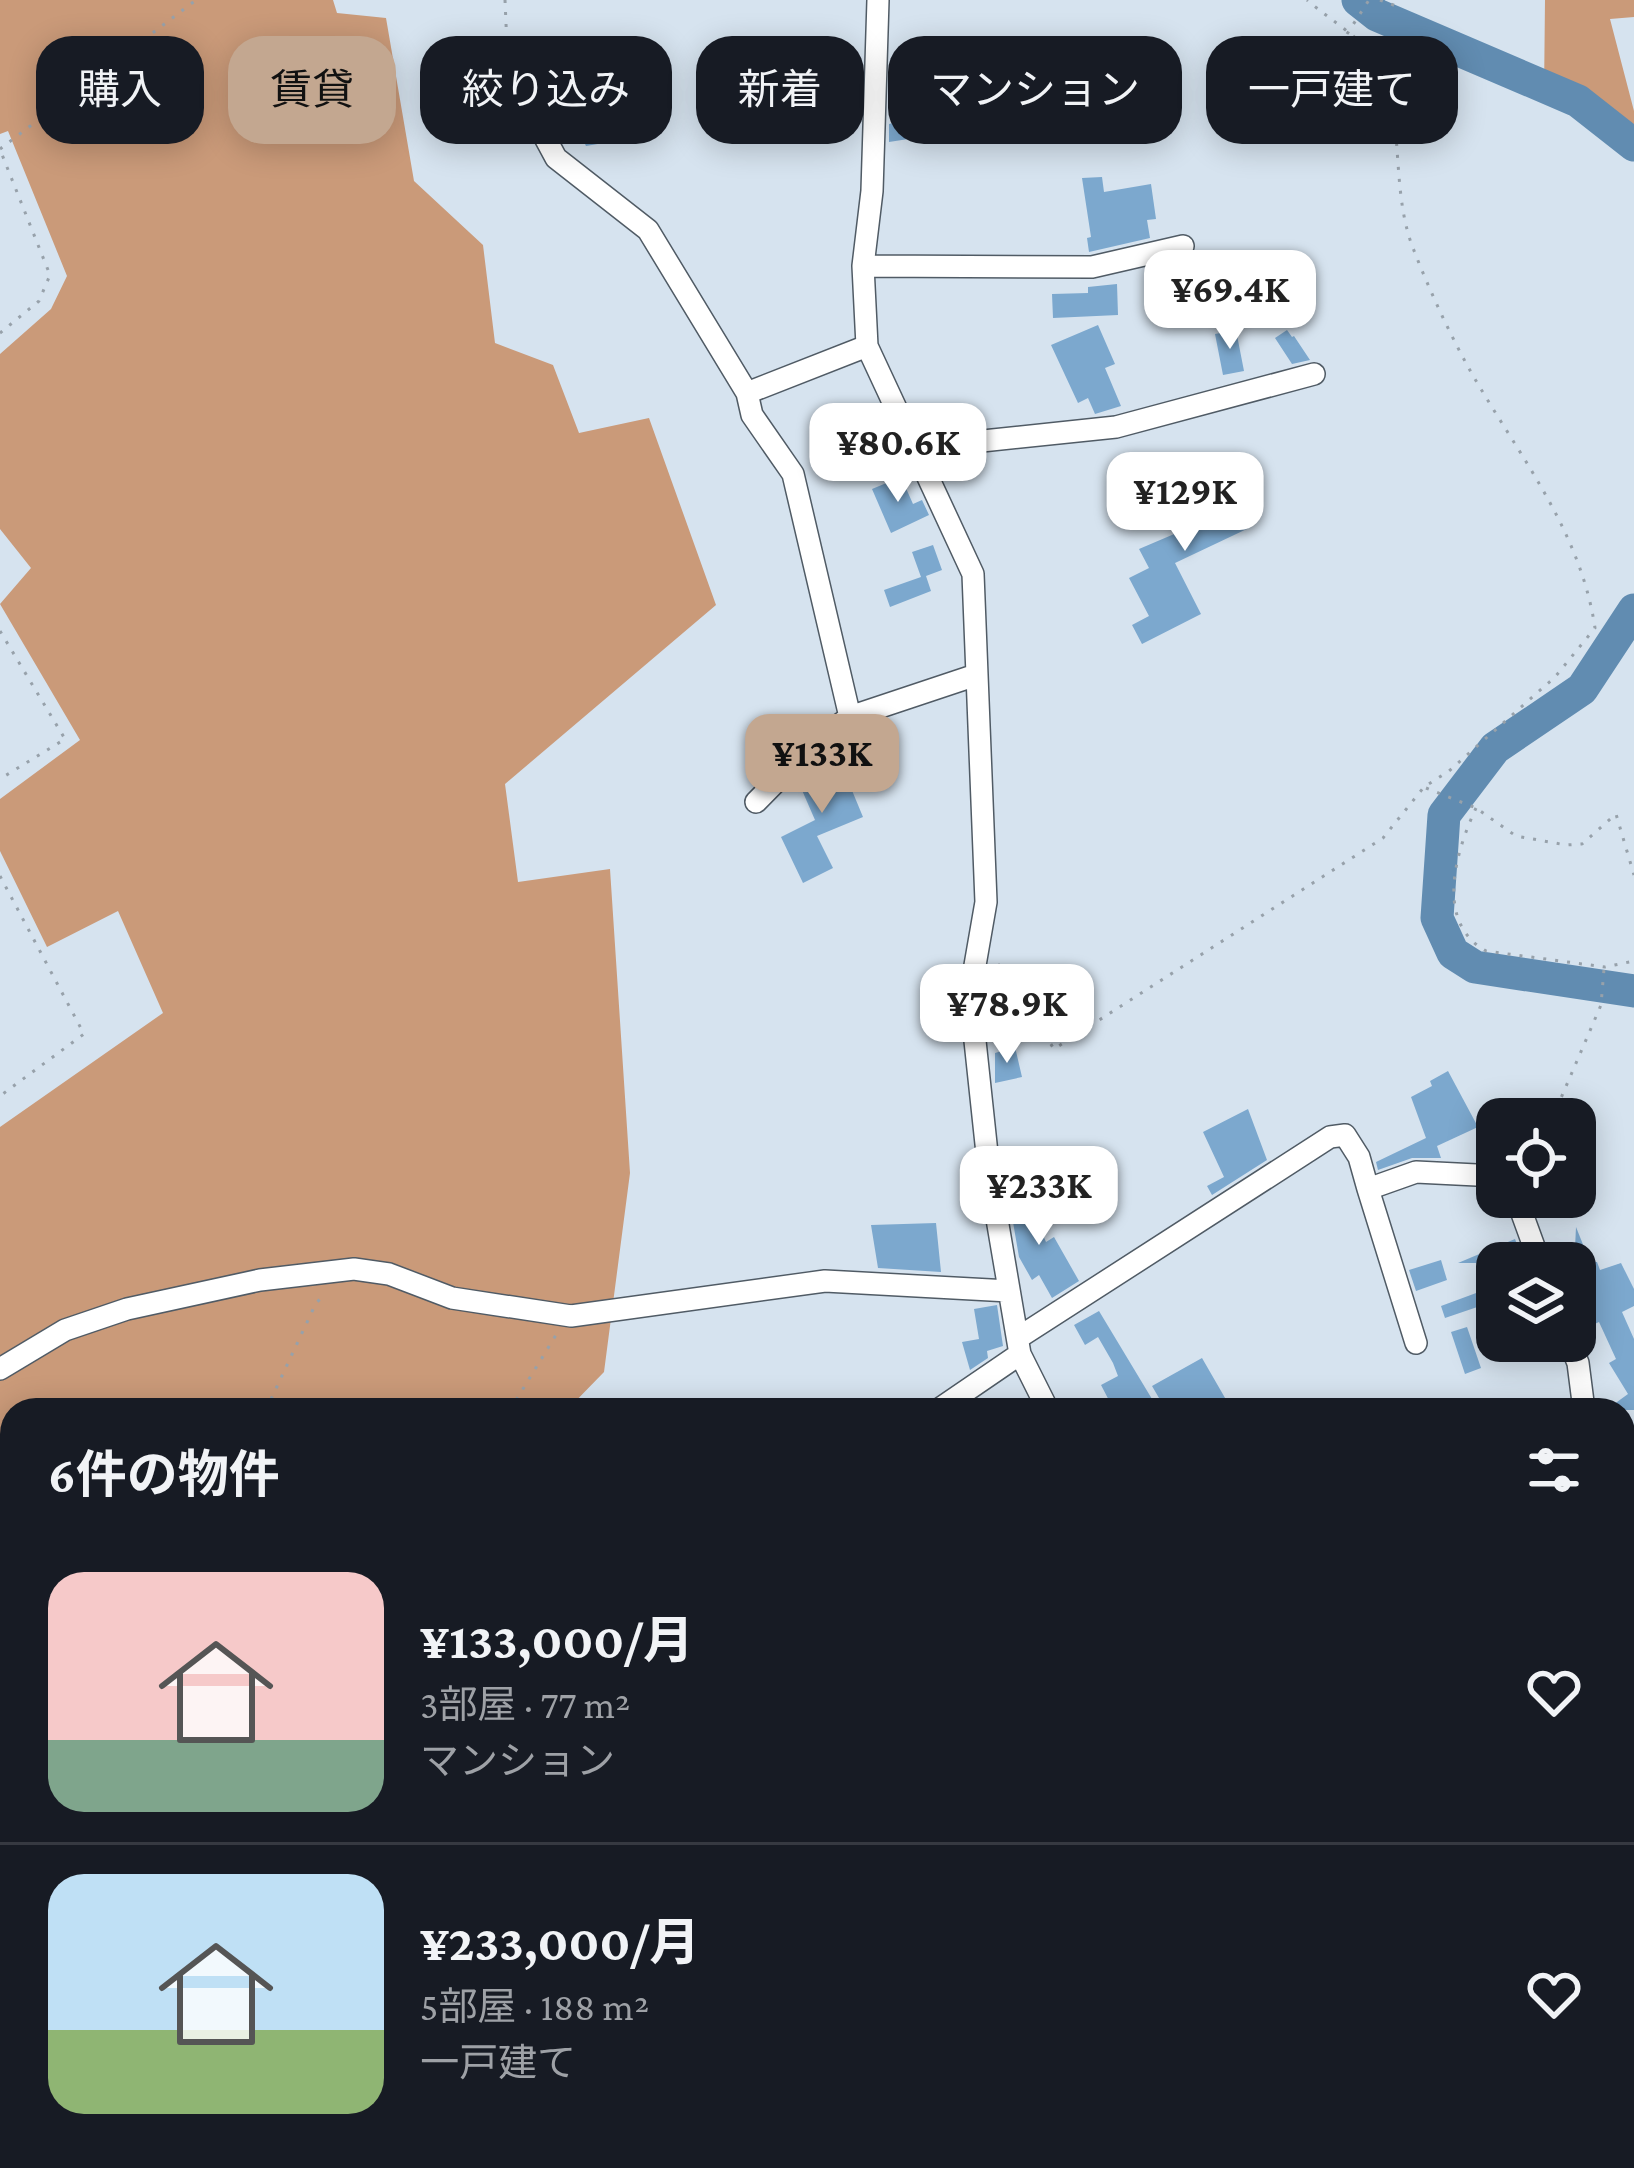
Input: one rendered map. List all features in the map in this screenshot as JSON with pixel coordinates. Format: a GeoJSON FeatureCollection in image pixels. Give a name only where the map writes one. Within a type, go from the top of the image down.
{"type":"FeatureCollection","features":[{"type":"Feature","properties":{"kind":"street"},"geometry":{"type":"LineString","coordinates":[[878,0],[872,191],[863,266],[867,346],[974,574],[986,902],[970,994],[989,1172],[1009,1292],[1019,1346],[1043,1398]]}},
{"type":"Feature","properties":{"kind":"street"},"geometry":{"type":"LineString","coordinates":[[548,144],[556,158],[648,230],[747,393],[752,415],[793,474],[850,717]]}},
{"type":"Feature","properties":{"kind":"street"},"geometry":{"type":"LineString","coordinates":[[863,266],[1092,267],[1183,246]]}},
{"type":"Feature","properties":{"kind":"street"},"geometry":{"type":"LineString","coordinates":[[747,393],[867,346]]}},
{"type":"Feature","properties":{"kind":"street"},"geometry":{"type":"LineString","coordinates":[[916,448],[1116,427],[1314,374]]}},
{"type":"Feature","properties":{"kind":"street"},"geometry":{"type":"LineString","coordinates":[[756,802],[813,744],[850,717],[976,675]]}},
{"type":"Feature","properties":{"kind":"street"},"geometry":{"type":"LineString","coordinates":[[953,1398],[1019,1346],[1330,1138],[1345,1135],[1359,1157],[1416,1343]]}},
{"type":"Feature","properties":{"kind":"street"},"geometry":{"type":"LineString","coordinates":[[1368,1189],[1417,1172],[1476,1175]]}},
{"type":"Feature","properties":{"kind":"street"},"geometry":{"type":"LineString","coordinates":[[0,1369],[65,1330],[127,1309],[260,1280],[355,1269],[389,1274],[452,1298],[571,1316],[825,1281],[1009,1292]]}},
{"type":"Feature","properties":{"kind":"street"},"geometry":{"type":"LineString","coordinates":[[1578,1362],[1582,1398]]}},
{"type":"Feature","properties":{"kind":"path"},"geometry":{"type":"LineString","coordinates":[[0,333],[39,301],[50,275],[0,150],[196,0]]}},
{"type":"Feature","properties":{"kind":"path"},"geometry":{"type":"LineString","coordinates":[[505,0],[507,36]]}},
{"type":"Feature","properties":{"kind":"path"},"geometry":{"type":"LineString","coordinates":[[978,949],[997,963],[1054,1049],[1383,838],[1424,787],[1449,771],[1555,677],[1595,628],[1590,594],[1548,493],[1467,364],[1411,243],[1385,74],[1371,49],[1307,0]]}},
{"type":"Feature","properties":{"kind":"path"},"geometry":{"type":"LineString","coordinates":[[1346,34],[1369,0]]}},
{"type":"Feature","properties":{"kind":"path"},"geometry":{"type":"LineString","coordinates":[[1380,0],[1396,6]]}},
{"type":"Feature","properties":{"kind":"path"},"geometry":{"type":"LineString","coordinates":[[0,631],[65,739],[0,779]]}},
{"type":"Feature","properties":{"kind":"path"},"geometry":{"type":"LineString","coordinates":[[1424,787],[1476,808],[1516,836],[1566,845],[1582,844],[1616,814],[1634,875]]}},
{"type":"Feature","properties":{"kind":"path"},"geometry":{"type":"LineString","coordinates":[[1476,808],[1460,843],[1453,899],[1472,943],[1486,951],[1605,967],[1634,961]]}},
{"type":"Feature","properties":{"kind":"path"},"geometry":{"type":"LineString","coordinates":[[0,876],[84,1034],[0,1096]]}},
{"type":"Feature","properties":{"kind":"path"},"geometry":{"type":"LineString","coordinates":[[1561,1098],[1601,1004],[1605,967]]}},
{"type":"Feature","properties":{"kind":"path"},"geometry":{"type":"LineString","coordinates":[[272,1398],[316,1303],[329,1292]]}},
{"type":"Feature","properties":{"kind":"path"},"geometry":{"type":"LineString","coordinates":[[517,1398],[540,1356],[571,1316]]}},
{"type":"Feature","properties":{"kind":"shaded area"},"geometry":{"type":"Polygon","coordinates":[[[0,0],[333,0],[337,13],[386,18],[389,36],[228,36],[228,144],[396,144],[396,76],[414,181],[483,245],[495,343],[553,365],[579,433],[649,418],[716,605],[505,784],[518,882],[610,869],[630,1173],[604,1372],[579,1398],[0,1398],[0,1127],[163,1013],[118,911],[47,947],[0,851],[0,799],[80,740],[0,604],[31,568],[0,529],[0,354],[51,309],[67,276],[8,131],[0,134],[0,0]]]}},
{"type":"Feature","properties":{"kind":"shaded area"},"geometry":{"type":"Polygon","coordinates":[[[1545,0],[1634,0],[1634,17],[1610,19],[1634,111],[1634,159],[1587,118],[1544,94],[1545,0]]]}},
{"type":"Feature","properties":{"kind":"building"},"geometry":{"type":"Polygon","coordinates":[[[1102,177],[1104,192],[1151,184],[1156,219],[1147,220],[1150,238],[1089,252],[1082,178],[1102,177]]]}},
{"type":"Feature","properties":{"kind":"building"},"geometry":{"type":"Polygon","coordinates":[[[1117,284],[1118,315],[1053,318],[1052,294],[1088,293],[1088,287],[1117,284]]]}},
{"type":"Feature","properties":{"kind":"building"},"geometry":{"type":"Polygon","coordinates":[[[1098,325],[1115,364],[1105,368],[1121,406],[1095,414],[1088,398],[1078,403],[1051,345],[1098,325]]]}},
{"type":"Feature","properties":{"kind":"building"},"geometry":{"type":"Polygon","coordinates":[[[1236,330],[1244,371],[1223,375],[1215,334],[1236,330]]]}},
{"type":"Feature","properties":{"kind":"building"},"geometry":{"type":"Polygon","coordinates":[[[1287,330],[1310,360],[1292,364],[1275,338],[1287,330]]]}},
{"type":"Feature","properties":{"kind":"building"},"geometry":{"type":"Polygon","coordinates":[[[1206,473],[1210,482],[1226,475],[1251,527],[1175,563],[1201,614],[1142,644],[1132,625],[1149,616],[1129,578],[1149,568],[1139,549],[1193,526],[1176,488],[1206,473]]]}},
{"type":"Feature","properties":{"kind":"building"},"geometry":{"type":"Polygon","coordinates":[[[901,477],[913,504],[922,500],[929,515],[891,533],[872,489],[901,477]]]}},
{"type":"Feature","properties":{"kind":"building"},"geometry":{"type":"Polygon","coordinates":[[[933,545],[942,570],[926,576],[931,591],[890,607],[884,590],[921,577],[912,552],[933,545]]]}},
{"type":"Feature","properties":{"kind":"building"},"geometry":{"type":"Polygon","coordinates":[[[834,747],[863,817],[817,836],[833,868],[803,883],[781,837],[815,820],[798,781],[825,764],[822,756],[834,747]]]}},
{"type":"Feature","properties":{"kind":"building"},"geometry":{"type":"Polygon","coordinates":[[[1015,1047],[1022,1077],[995,1083],[995,1053],[1015,1047]]]}},
{"type":"Feature","properties":{"kind":"building"},"geometry":{"type":"Polygon","coordinates":[[[1448,1071],[1476,1128],[1437,1146],[1441,1158],[1412,1158],[1378,1170],[1376,1162],[1426,1138],[1411,1097],[1432,1086],[1430,1081],[1448,1071]]]}},
{"type":"Feature","properties":{"kind":"building"},"geometry":{"type":"Polygon","coordinates":[[[1248,1109],[1267,1160],[1212,1195],[1207,1186],[1224,1177],[1203,1132],[1248,1109]]]}},
{"type":"Feature","properties":{"kind":"building"},"geometry":{"type":"Polygon","coordinates":[[[1022,1187],[1046,1242],[1054,1237],[1079,1281],[1052,1298],[1039,1275],[1032,1280],[1019,1257],[1008,1193],[1022,1187]]]}},
{"type":"Feature","properties":{"kind":"building"},"geometry":{"type":"Polygon","coordinates":[[[936,1223],[941,1272],[878,1268],[871,1225],[936,1223]]]}},
{"type":"Feature","properties":{"kind":"building"},"geometry":{"type":"Polygon","coordinates":[[[1441,1260],[1447,1280],[1416,1291],[1409,1270],[1441,1260]]]}},
{"type":"Feature","properties":{"kind":"building"},"geometry":{"type":"Polygon","coordinates":[[[1596,1262],[1600,1270],[1621,1263],[1634,1289],[1634,1306],[1622,1312],[1634,1339],[1634,1398],[1622,1398],[1628,1394],[1609,1363],[1616,1359],[1599,1322],[1596,1262]]]}},
{"type":"Feature","properties":{"kind":"building"},"geometry":{"type":"Polygon","coordinates":[[[1476,1293],[1476,1307],[1445,1318],[1441,1306],[1476,1293]]]}},
{"type":"Feature","properties":{"kind":"building"},"geometry":{"type":"Polygon","coordinates":[[[997,1305],[1003,1346],[987,1351],[988,1358],[970,1370],[962,1342],[979,1339],[974,1309],[997,1305]]]}},
{"type":"Feature","properties":{"kind":"building"},"geometry":{"type":"Polygon","coordinates":[[[1099,1311],[1151,1398],[1108,1398],[1101,1385],[1118,1376],[1113,1363],[1098,1337],[1085,1345],[1074,1325],[1099,1311]]]}},
{"type":"Feature","properties":{"kind":"building"},"geometry":{"type":"Polygon","coordinates":[[[1467,1327],[1481,1368],[1465,1374],[1451,1332],[1467,1327]]]}},
{"type":"Feature","properties":{"kind":"building"},"geometry":{"type":"Polygon","coordinates":[[[1202,1358],[1225,1398],[1159,1398],[1152,1386],[1202,1358]]]}},
{"type":"Feature","properties":{"kind":"waterway"},"geometry":{"type":"LineString","coordinates":[[1358,0],[1377,15],[1578,101],[1634,145]]}},
{"type":"Feature","properties":{"kind":"waterway"},"geometry":{"type":"LineString","coordinates":[[1634,610],[1582,689],[1495,748],[1444,815],[1437,918],[1453,953],[1475,967],[1634,991]]}}]}
